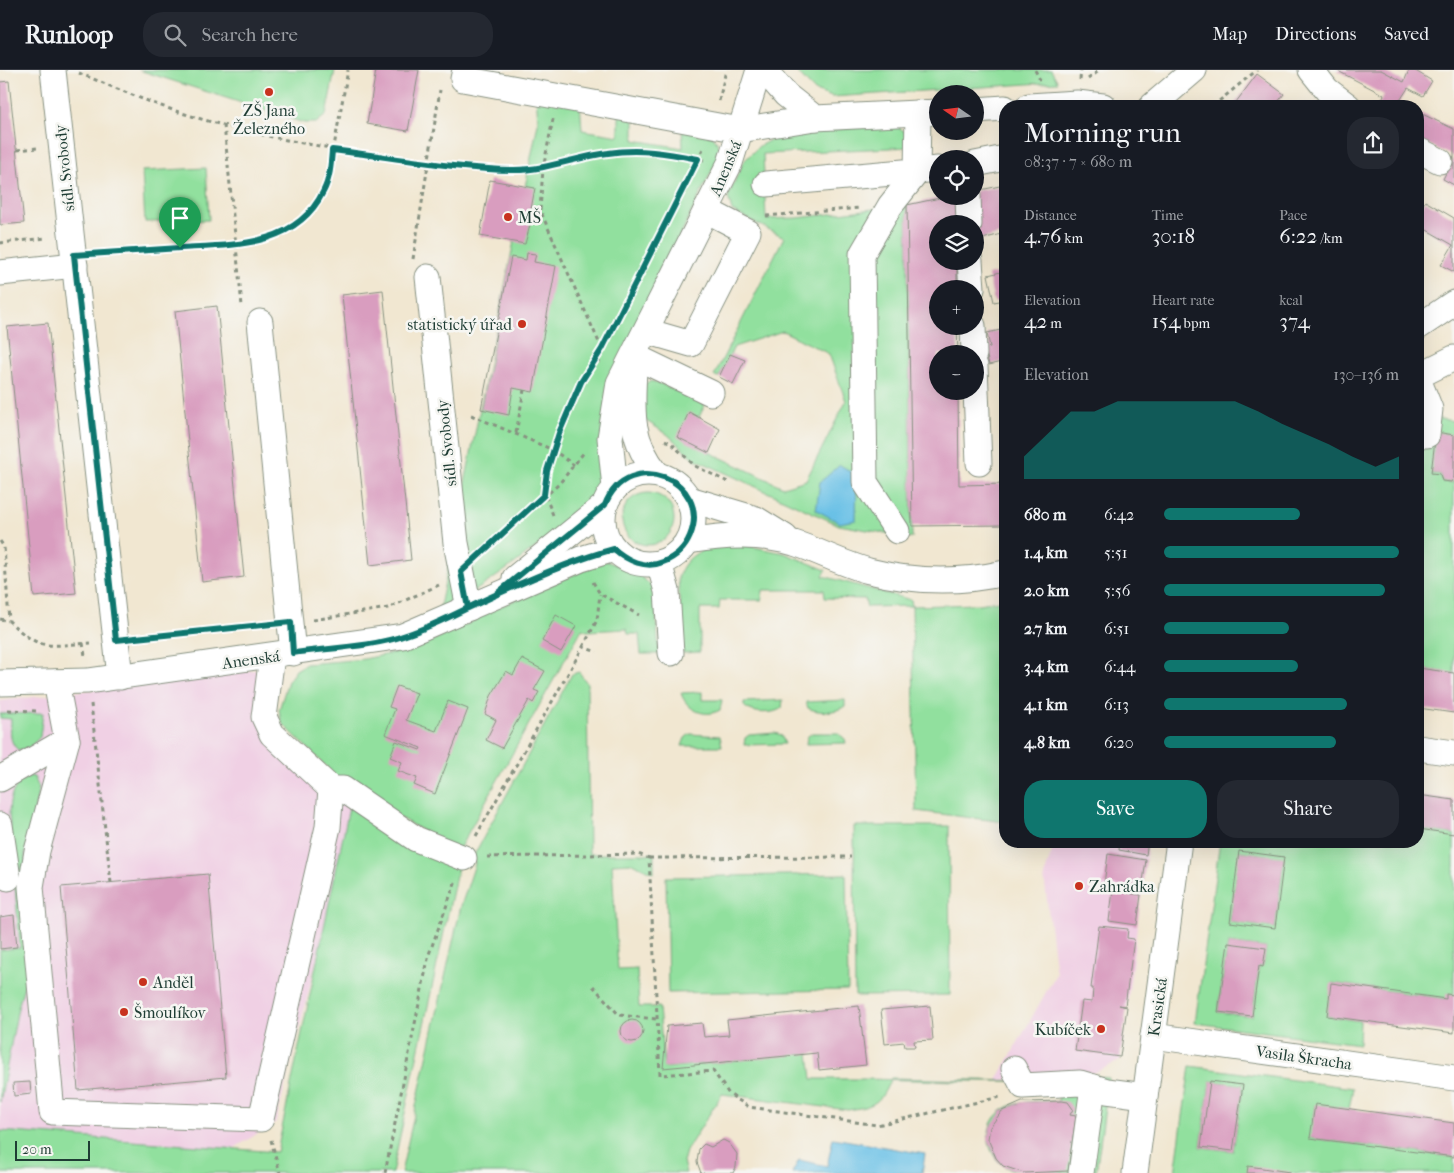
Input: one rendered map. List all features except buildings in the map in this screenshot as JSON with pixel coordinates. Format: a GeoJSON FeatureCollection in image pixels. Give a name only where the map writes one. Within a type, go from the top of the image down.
{"type":"FeatureCollection","features":[{"type":"Feature","properties":{"kind":"street","name":"sídl. Svobody"},"geometry":{"type":"LineString","coordinates":[[53,70],[120,677]]}},
{"type":"Feature","properties":{"kind":"street"},"geometry":{"type":"LineString","coordinates":[[465,70],[463,79],[740,130],[759,70]]}},
{"type":"Feature","properties":{"kind":"street"},"geometry":{"type":"LineString","coordinates":[[764,70],[786,95],[815,118]]}},
{"type":"Feature","properties":{"kind":"street"},"geometry":{"type":"LineString","coordinates":[[1159,100],[1194,70]]}},
{"type":"Feature","properties":{"kind":"street"},"geometry":{"type":"LineString","coordinates":[[1311,70],[1327,90],[1340,100]]}},
{"type":"Feature","properties":{"kind":"street"},"geometry":{"type":"LineString","coordinates":[[984,109],[999,108]]}},
{"type":"Feature","properties":{"kind":"street"},"geometry":{"type":"LineString","coordinates":[[897,531],[865,482],[862,254],[890,206],[927,171],[928,112]]}},
{"type":"Feature","properties":{"kind":"street","name":"Anenská"},"geometry":{"type":"LineString","coordinates":[[0,683],[88,681],[283,655],[403,636],[581,559],[614,549],[603,525],[610,497],[610,438],[613,413],[620,383],[730,163],[740,130],[815,118],[928,112]]}},
{"type":"Feature","properties":{"kind":"street"},"geometry":{"type":"LineString","coordinates":[[1424,153],[1440,161]]}},
{"type":"Feature","properties":{"kind":"street"},"geometry":{"type":"LineString","coordinates":[[984,162],[999,159]]}},
{"type":"Feature","properties":{"kind":"street"},"geometry":{"type":"LineString","coordinates":[[766,184],[927,171]]}},
{"type":"Feature","properties":{"kind":"street"},"geometry":{"type":"LineString","coordinates":[[646,331],[690,344],[748,232],[706,210]]}},
{"type":"Feature","properties":{"kind":"street"},"geometry":{"type":"LineString","coordinates":[[0,273],[74,260]]}},
{"type":"Feature","properties":{"kind":"street","name":"sídl. Svobody"},"geometry":{"type":"LineString","coordinates":[[428,276],[461,572],[468,608]]}},
{"type":"Feature","properties":{"kind":"street"},"geometry":{"type":"LineString","coordinates":[[1424,323],[1454,303]]}},
{"type":"Feature","properties":{"kind":"street"},"geometry":{"type":"LineString","coordinates":[[260,322],[291,622],[264,717],[272,734],[331,789],[343,789],[416,839],[464,858]]}},
{"type":"Feature","properties":{"kind":"street"},"geometry":{"type":"LineString","coordinates":[[634,356],[711,393]]}},
{"type":"Feature","properties":{"kind":"street","name":"Anenská"},"geometry":{"type":"LineString","coordinates":[[634,356],[632,415],[634,434],[644,457],[657,474],[676,483],[689,499]]}},
{"type":"Feature","properties":{"kind":"street"},"geometry":{"type":"LineString","coordinates":[[1424,375],[1454,358]]}},
{"type":"Feature","properties":{"kind":"street"},"geometry":{"type":"LineString","coordinates":[[1424,394],[1430,409],[1427,435]]}},
{"type":"Feature","properties":{"kind":"street"},"geometry":{"type":"LineString","coordinates":[[976,400],[979,463]]}},
{"type":"Feature","properties":{"kind":"street","name":"Anenská"},"geometry":{"type":"LineString","coordinates":[[494,596],[610,497],[625,480],[637,475],[657,474]]}},
{"type":"Feature","properties":{"kind":"street"},"geometry":{"type":"LineString","coordinates":[[614,549],[624,558],[636,563],[659,563],[675,556],[688,540],[693,524],[689,499],[756,519],[793,543],[842,563],[910,578],[962,579],[999,574]]}},
{"type":"Feature","properties":{"kind":"street"},"geometry":{"type":"LineString","coordinates":[[688,540],[734,535],[793,543]]}},
{"type":"Feature","properties":{"kind":"street"},"geometry":{"type":"LineString","coordinates":[[659,563],[667,591],[671,653]]}},
{"type":"Feature","properties":{"kind":"street"},"geometry":{"type":"LineString","coordinates":[[56,682],[67,740],[37,850],[31,887],[52,1112],[261,1119],[323,853],[328,827],[331,789]]}},
{"type":"Feature","properties":{"kind":"street"},"geometry":{"type":"LineString","coordinates":[[0,779],[67,740]]}},
{"type":"Feature","properties":{"kind":"street"},"geometry":{"type":"LineString","coordinates":[[1424,749],[1454,753]]}},
{"type":"Feature","properties":{"kind":"street"},"geometry":{"type":"LineString","coordinates":[[0,825],[8,878]]}},
{"type":"Feature","properties":{"kind":"street","name":"Krasická"},"geometry":{"type":"LineString","coordinates":[[1135,1173],[1178,848]]}},
{"type":"Feature","properties":{"kind":"street","name":"Vasila Škracha"},"geometry":{"type":"LineString","coordinates":[[1153,1036],[1454,1078]]}},
{"type":"Feature","properties":{"kind":"street"},"geometry":{"type":"LineString","coordinates":[[1019,1078],[1080,1083],[1108,1091],[1145,1096]]}},
{"type":"Feature","properties":{"kind":"street"},"geometry":{"type":"LineString","coordinates":[[1082,1173],[1093,1087]]}},
{"type":"Feature","properties":{"kind":"path"},"geometry":{"type":"LineString","coordinates":[[72,70],[168,108],[224,125],[332,150],[474,168],[514,170],[544,169],[584,158],[628,150],[660,152],[698,159]]}},
{"type":"Feature","properties":{"kind":"path"},"geometry":{"type":"LineString","coordinates":[[74,260],[180,248],[236,245],[263,241],[279,235],[303,218],[324,191],[348,70]]}},
{"type":"Feature","properties":{"kind":"path"},"geometry":{"type":"LineString","coordinates":[[1220,100],[1257,70]]}},
{"type":"Feature","properties":{"kind":"path"},"geometry":{"type":"LineString","coordinates":[[558,97],[544,169],[540,210],[602,349]]}},
{"type":"Feature","properties":{"kind":"path"},"geometry":{"type":"LineString","coordinates":[[556,522],[544,495],[547,471],[554,450],[581,382],[602,349],[706,144]]}},
{"type":"Feature","properties":{"kind":"path"},"geometry":{"type":"LineString","coordinates":[[17,150],[45,147]]}},
{"type":"Feature","properties":{"kind":"path"},"geometry":{"type":"LineString","coordinates":[[748,232],[767,214],[890,206]]}},
{"type":"Feature","properties":{"kind":"path"},"geometry":{"type":"LineString","coordinates":[[180,221],[180,248]]}},
{"type":"Feature","properties":{"kind":"path"},"geometry":{"type":"LineString","coordinates":[[0,243],[55,238]]}},
{"type":"Feature","properties":{"kind":"path"},"geometry":{"type":"LineString","coordinates":[[516,433],[524,390]]}},
{"type":"Feature","properties":{"kind":"path"},"geometry":{"type":"LineString","coordinates":[[472,415],[554,450],[574,465]]}},
{"type":"Feature","properties":{"kind":"path"},"geometry":{"type":"LineString","coordinates":[[664,439],[671,442],[695,466],[738,488]]}},
{"type":"Feature","properties":{"kind":"path"},"geometry":{"type":"LineString","coordinates":[[0,619],[9,621],[28,639],[47,646],[291,622],[388,608],[437,586],[461,572],[544,495],[559,484],[585,452]]}},
{"type":"Feature","properties":{"kind":"path"},"geometry":{"type":"LineString","coordinates":[[0,541],[4,547],[9,621]]}},
{"type":"Feature","properties":{"kind":"path"},"geometry":{"type":"LineString","coordinates":[[385,1173],[429,954],[464,858],[597,620],[600,594],[639,615]]}},
{"type":"Feature","properties":{"kind":"path"},"geometry":{"type":"LineString","coordinates":[[583,647],[597,652]]}},
{"type":"Feature","properties":{"kind":"path"},"geometry":{"type":"LineString","coordinates":[[88,681],[111,883]]}},
{"type":"Feature","properties":{"kind":"path"},"geometry":{"type":"LineString","coordinates":[[0,710],[62,712]]}},
{"type":"Feature","properties":{"kind":"path"},"geometry":{"type":"LineString","coordinates":[[464,858],[638,854],[650,858],[851,858]]}},
{"type":"Feature","properties":{"kind":"path"},"geometry":{"type":"LineString","coordinates":[[650,858],[660,1075],[713,1071],[729,1094],[749,1107],[878,1125],[1021,1092],[1019,1078]]}},
{"type":"Feature","properties":{"kind":"path"},"geometry":{"type":"LineString","coordinates":[[593,986],[619,1015],[656,1019]]}},
{"type":"Feature","properties":{"kind":"path"},"geometry":{"type":"LineString","coordinates":[[261,1119],[274,1149],[280,1173]]}},
{"type":"Feature","properties":{"kind":"shaded area"},"geometry":{"type":"Polygon","coordinates":[[[280,667],[273,721],[331,777],[353,814],[276,1122],[220,1157],[0,1139],[0,701],[280,667]]]}},
{"type":"Feature","properties":{"kind":"shaded area"},"geometry":{"type":"Polygon","coordinates":[[[1053,848],[1147,848],[1120,1061],[1089,1075],[997,1080],[1056,974],[1044,876],[1053,848]]]}},
{"type":"Feature","properties":{"kind":"green space","name":"ZŠ Jana Železného"},"geometry":{"type":"Polygon","coordinates":[[[139,70],[335,70],[326,115],[316,123],[304,123],[139,70]]]}},
{"type":"Feature","properties":{"kind":"green space"},"geometry":{"type":"Polygon","coordinates":[[[795,70],[1051,70],[1058,82],[984,87],[984,85],[929,85],[929,91],[832,97],[815,91],[795,70]]]}},
{"type":"Feature","properties":{"kind":"green space"},"geometry":{"type":"Polygon","coordinates":[[[536,92],[580,101],[582,130],[619,136],[619,108],[634,110],[634,140],[683,148],[682,119],[703,129],[714,137],[717,142],[718,158],[632,333],[602,490],[596,498],[520,559],[481,587],[439,611],[538,123],[536,92]]]}},
{"type":"Feature","properties":{"kind":"green space"},"geometry":{"type":"Polygon","coordinates":[[[895,125],[907,133],[911,147],[763,154],[766,219],[797,218],[907,205],[912,538],[839,525],[693,458],[667,434],[640,417],[643,386],[651,381],[661,384],[705,405],[699,417],[709,452],[783,487],[806,480],[846,401],[829,354],[783,331],[734,347],[719,377],[714,376],[784,237],[732,211],[728,197],[743,162],[759,146],[784,133],[895,125]]]}},
{"type":"Feature","properties":{"kind":"green space"},"geometry":{"type":"Polygon","coordinates":[[[206,168],[209,220],[145,222],[142,171],[206,168]]]}},
{"type":"Feature","properties":{"kind":"green space"},"geometry":{"type":"Polygon","coordinates":[[[1424,417],[1454,421],[1454,435],[1438,433],[1432,474],[1440,474],[1443,482],[1452,483],[1454,478],[1454,674],[1424,669],[1424,417]]]}},
{"type":"Feature","properties":{"kind":"green space"},"geometry":{"type":"Polygon","coordinates":[[[643,493],[653,493],[662,497],[670,505],[674,519],[670,533],[662,541],[653,545],[643,545],[634,541],[626,533],[622,524],[622,514],[626,505],[634,497],[643,493]]]}},
{"type":"Feature","properties":{"kind":"green space"},"geometry":{"type":"Polygon","coordinates":[[[728,542],[784,553],[826,570],[823,576],[911,600],[912,606],[867,607],[865,599],[825,598],[824,590],[763,590],[762,600],[720,600],[719,609],[700,609],[700,652],[683,653],[678,578],[691,557],[704,549],[728,542]]]}},
{"type":"Feature","properties":{"kind":"green space"},"geometry":{"type":"Polygon","coordinates":[[[606,561],[638,574],[654,588],[659,654],[641,654],[639,634],[628,634],[627,629],[587,631],[582,629],[458,851],[348,788],[282,723],[279,710],[288,681],[296,670],[306,664],[364,659],[414,649],[499,607],[606,561]]]}},
{"type":"Feature","properties":{"kind":"green space"},"geometry":{"type":"Polygon","coordinates":[[[999,601],[999,821],[916,811],[912,606],[979,604],[999,601]]]}},
{"type":"Feature","properties":{"kind":"green space"},"geometry":{"type":"Polygon","coordinates":[[[579,672],[587,683],[589,854],[654,854],[654,873],[632,863],[612,864],[618,970],[637,969],[639,1007],[659,1007],[664,1068],[809,1053],[812,1079],[890,1080],[876,1102],[865,1107],[848,1110],[722,1094],[686,1151],[683,1162],[686,1173],[401,1173],[461,906],[475,864],[474,855],[572,674],[579,672]]]}},
{"type":"Feature","properties":{"kind":"green space"},"geometry":{"type":"Polygon","coordinates":[[[702,692],[702,700],[722,700],[720,710],[714,713],[696,711],[687,704],[681,693],[702,692]]]}},
{"type":"Feature","properties":{"kind":"green space"},"geometry":{"type":"Polygon","coordinates":[[[783,700],[782,708],[768,713],[752,711],[744,706],[744,702],[783,700]]]}},
{"type":"Feature","properties":{"kind":"green space"},"geometry":{"type":"Polygon","coordinates":[[[845,700],[845,706],[837,710],[827,711],[816,711],[808,708],[806,702],[845,700]]]}},
{"type":"Feature","properties":{"kind":"green space"},"geometry":{"type":"Polygon","coordinates":[[[43,713],[40,737],[30,747],[18,750],[11,739],[11,719],[0,718],[0,714],[43,713]]]}},
{"type":"Feature","properties":{"kind":"green space"},"geometry":{"type":"Polygon","coordinates":[[[775,733],[781,735],[785,744],[744,745],[745,738],[749,735],[775,733]]]}},
{"type":"Feature","properties":{"kind":"green space"},"geometry":{"type":"Polygon","coordinates":[[[812,733],[838,733],[845,739],[846,743],[806,744],[807,737],[812,733]]]}},
{"type":"Feature","properties":{"kind":"green space"},"geometry":{"type":"Polygon","coordinates":[[[690,734],[720,736],[722,746],[682,746],[685,738],[690,734]]]}},
{"type":"Feature","properties":{"kind":"green space"},"geometry":{"type":"Polygon","coordinates":[[[30,776],[34,777],[39,788],[25,853],[31,960],[18,1008],[0,1102],[0,950],[20,948],[9,807],[16,787],[30,776]]]}},
{"type":"Feature","properties":{"kind":"green space"},"geometry":{"type":"Polygon","coordinates":[[[350,803],[458,867],[392,1173],[0,1173],[0,1131],[277,1152],[350,803]]]}},
{"type":"Feature","properties":{"kind":"green space"},"geometry":{"type":"Polygon","coordinates":[[[854,826],[949,826],[950,995],[855,996],[854,826]]]}},
{"type":"Feature","properties":{"kind":"green space"},"geometry":{"type":"Polygon","coordinates":[[[1424,830],[1454,834],[1454,995],[1447,994],[1446,999],[1332,983],[1327,1016],[1360,1021],[1359,1044],[1195,1023],[1219,848],[1424,848],[1424,830]],[[1240,851],[1230,922],[1275,928],[1284,858],[1240,851]],[[1228,943],[1218,1012],[1252,1016],[1259,966],[1263,966],[1266,948],[1228,943]]]}},
{"type":"Feature","properties":{"kind":"green space"},"geometry":{"type":"Polygon","coordinates":[[[846,874],[848,990],[668,993],[666,877],[846,874]]]}},
{"type":"Feature","properties":{"kind":"green space"},"geometry":{"type":"Polygon","coordinates":[[[1190,1066],[1353,1088],[1349,1109],[1315,1105],[1311,1138],[1454,1157],[1454,1173],[1175,1173],[1190,1066]],[[1210,1081],[1201,1147],[1233,1151],[1243,1085],[1210,1081]]]}},
{"type":"Feature","properties":{"kind":"green space"},"geometry":{"type":"Polygon","coordinates":[[[1074,1076],[1109,1078],[1096,1173],[1013,1170],[997,1160],[989,1143],[991,1125],[995,1117],[1009,1106],[1016,1104],[1058,1101],[1059,1091],[1015,1081],[1074,1076]]]}},
{"type":"Feature","properties":{"kind":"green space"},"geometry":{"type":"Polygon","coordinates":[[[891,1078],[1015,1081],[964,1081],[890,1080],[891,1078]]]}},
{"type":"Feature","properties":{"kind":"water"},"geometry":{"type":"Polygon","coordinates":[[[840,465],[857,475],[856,520],[840,523],[816,510],[820,482],[840,465]]]}},
{"type":"Feature","properties":{"kind":"water"},"geometry":{"type":"Polygon","coordinates":[[[833,1138],[925,1154],[922,1173],[792,1173],[799,1160],[827,1166],[833,1138]]]}},
{"type":"Feature","properties":{"kind":"place","name":"ZŠ Jana Železného"},"geometry":{"type":"Point","coordinates":[269,92]}},
{"type":"Feature","properties":{"kind":"place","name":"MŠ"},"geometry":{"type":"Point","coordinates":[508,217]}},
{"type":"Feature","properties":{"kind":"place","name":"statistický úřad"},"geometry":{"type":"Point","coordinates":[522,324]}},
{"type":"Feature","properties":{"kind":"place","name":"Zahrádka"},"geometry":{"type":"Point","coordinates":[1079,886]}},
{"type":"Feature","properties":{"kind":"place","name":"Anděl"},"geometry":{"type":"Point","coordinates":[143,982]}},
{"type":"Feature","properties":{"kind":"place","name":"Šmoulíkov"},"geometry":{"type":"Point","coordinates":[124,1012]}},
{"type":"Feature","properties":{"kind":"place","name":"Kubíček"},"geometry":{"type":"Point","coordinates":[1101,1029]}},
{"type":"Feature","properties":{"kind":"route"},"geometry":{"type":"LineString","coordinates":[[180,248],[74,255],[116,640],[291,622],[293,653],[385,640],[422,630],[494,596],[581,559],[614,549],[624,558],[636,563],[659,563],[675,556],[688,540],[694,516],[686,493],[670,479],[657,474],[637,475],[620,484],[611,493],[605,505],[494,596],[468,608],[461,572],[544,495],[547,471],[559,433],[581,382],[602,349],[698,159],[660,152],[628,150],[606,153],[544,169],[514,170],[474,168],[332,150],[329,174],[324,191],[303,218],[279,235],[263,241],[236,245],[180,248]]}}]}
